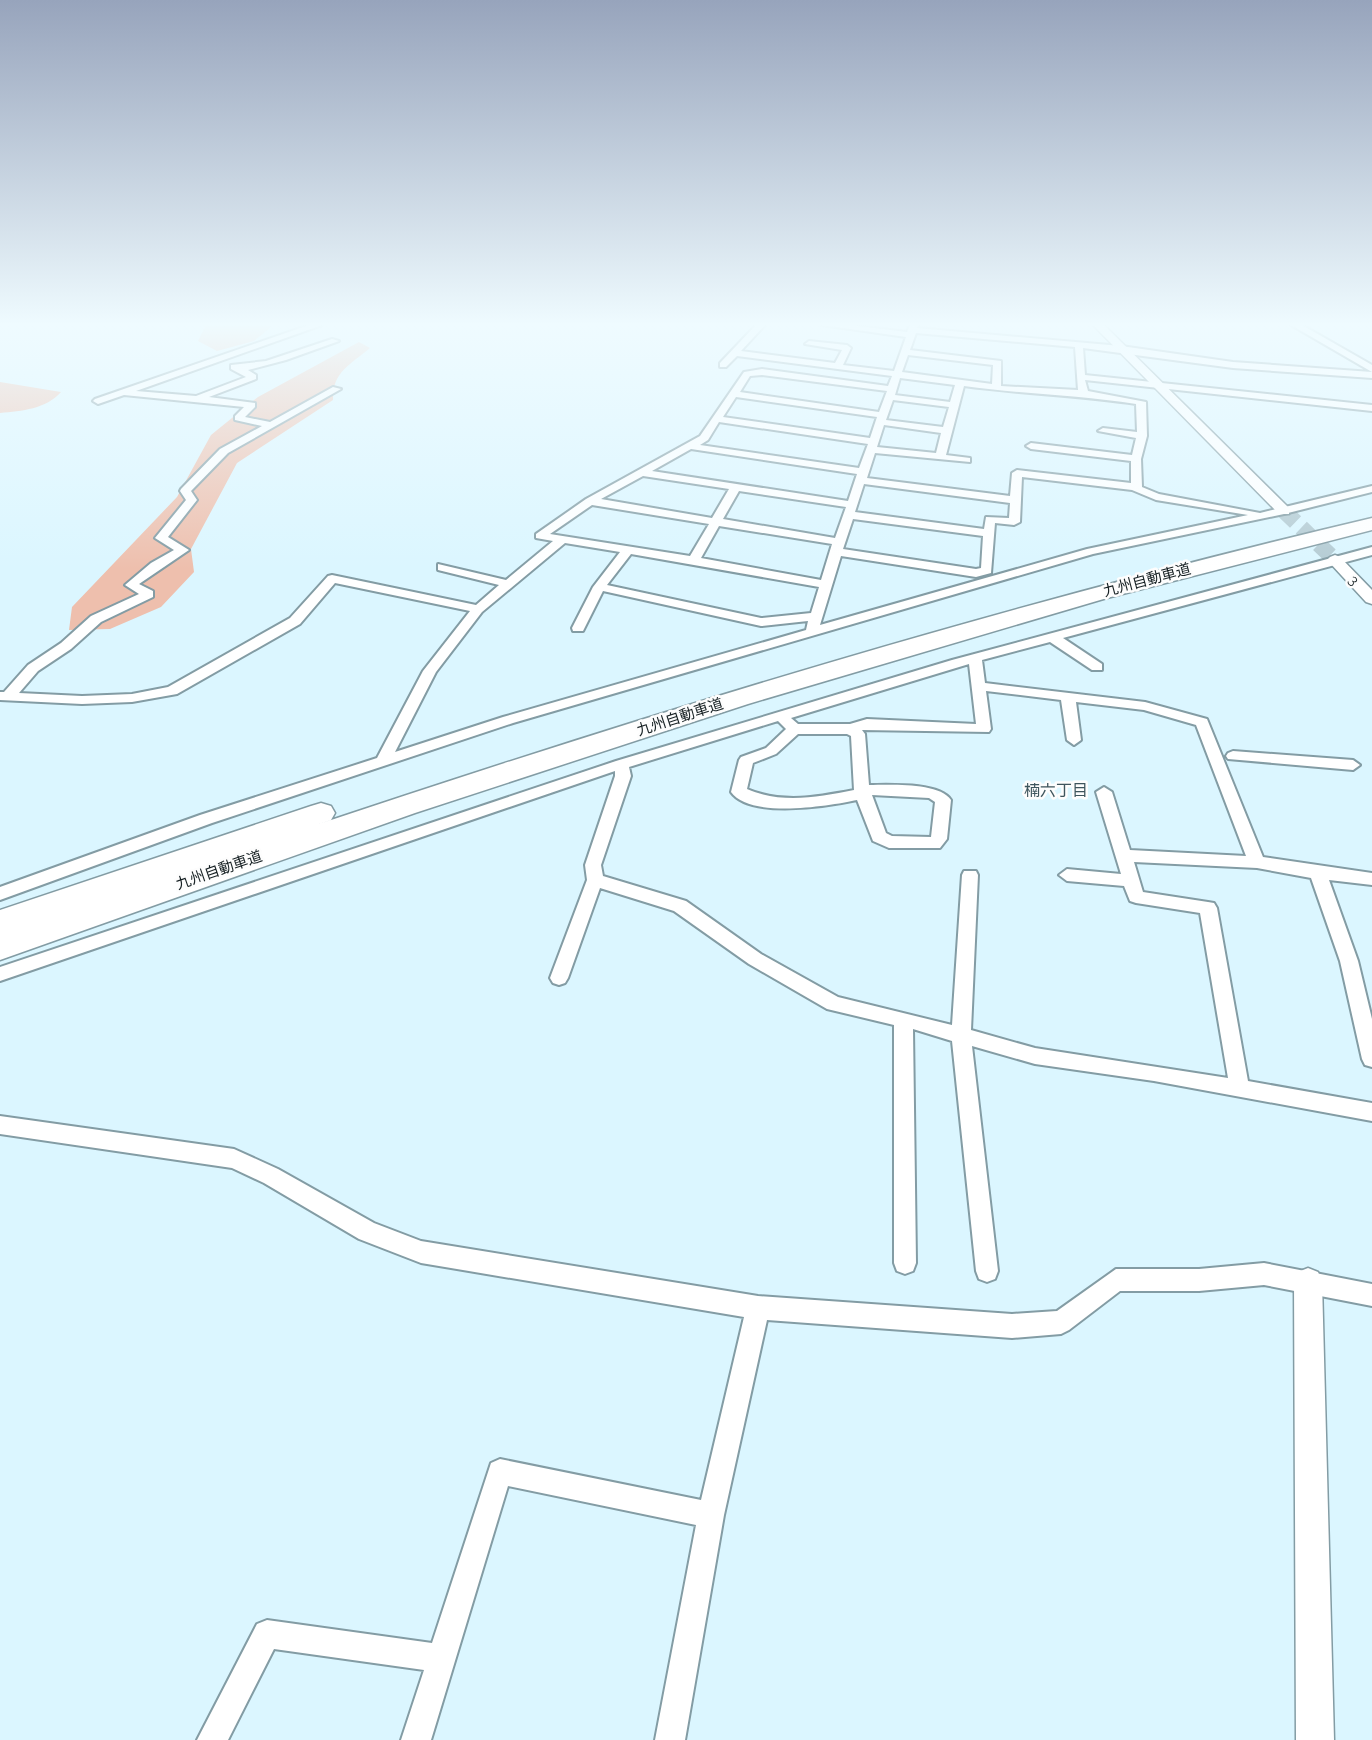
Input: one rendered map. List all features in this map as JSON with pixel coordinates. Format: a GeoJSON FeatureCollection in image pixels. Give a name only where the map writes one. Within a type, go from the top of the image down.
{"type":"FeatureCollection","features":[{"type":"Feature","properties":{"kind":"highway","name":"九州自動車道"},"geometry":{"type":"LineString","coordinates":[[0,922],[466,765],[756,673],[1037,594],[1372,510]]}},
{"type":"Feature","properties":{"kind":"highway","name":"九州自動車道"},"geometry":{"type":"LineString","coordinates":[[0,947],[461,786],[862,659],[1167,574],[1372,524]]}},
{"type":"Feature","properties":{"kind":"street"},"geometry":{"type":"LineString","coordinates":[[251,406],[238,418],[271,425]]}},
{"type":"Feature","properties":{"kind":"street"},"geometry":{"type":"LineString","coordinates":[[4,696],[33,668],[66,646],[96,619],[149,594],[131,585],[154,566],[183,550],[161,538],[192,500],[185,491],[224,451],[305,406]]}},
{"type":"Feature","properties":{"kind":"street"},"geometry":{"type":"LineString","coordinates":[[725,406],[704,438],[590,501],[540,536],[694,560],[826,585]]}},
{"type":"Feature","properties":{"kind":"street"},"geometry":{"type":"LineString","coordinates":[[806,406],[948,431]]}},
{"type":"Feature","properties":{"kind":"street"},"geometry":{"type":"LineString","coordinates":[[814,623],[886,406]]}},
{"type":"Feature","properties":{"kind":"street"},"geometry":{"type":"LineString","coordinates":[[940,458],[954,406]]}},
{"type":"Feature","properties":{"kind":"street"},"geometry":{"type":"LineString","coordinates":[[1141,406],[1142,436],[1136,459],[1137,487],[1142,493],[1261,515]]}},
{"type":"Feature","properties":{"kind":"street"},"geometry":{"type":"LineString","coordinates":[[1178,406],[1284,511]]}},
{"type":"Feature","properties":{"kind":"street"},"geometry":{"type":"LineString","coordinates":[[1354,406],[1372,408]]}},
{"type":"Feature","properties":{"kind":"street"},"geometry":{"type":"LineString","coordinates":[[717,419],[940,458],[966,460]]}},
{"type":"Feature","properties":{"kind":"street"},"geometry":{"type":"LineString","coordinates":[[1103,431],[1142,436]]}},
{"type":"Feature","properties":{"kind":"street"},"geometry":{"type":"LineString","coordinates":[[689,446],[1015,500]]}},
{"type":"Feature","properties":{"kind":"street"},"geometry":{"type":"LineString","coordinates":[[1031,446],[1136,459]]}},
{"type":"Feature","properties":{"kind":"street"},"geometry":{"type":"LineString","coordinates":[[642,473],[989,533]]}},
{"type":"Feature","properties":{"kind":"street"},"geometry":{"type":"LineString","coordinates":[[590,501],[717,522],[976,573],[987,570],[990,519],[1014,522],[1017,473],[1137,487]]}},
{"type":"Feature","properties":{"kind":"street"},"geometry":{"type":"LineString","coordinates":[[694,560],[735,488]]}},
{"type":"Feature","properties":{"kind":"street"},"geometry":{"type":"LineString","coordinates":[[0,894],[206,819],[384,758],[814,623],[1091,551],[1284,511],[1372,489]]}},
{"type":"Feature","properties":{"kind":"street"},"geometry":{"type":"LineString","coordinates":[[384,758],[429,671],[478,609],[562,540]]}},
{"type":"Feature","properties":{"kind":"street"},"geometry":{"type":"LineString","coordinates":[[578,628],[599,587],[628,549]]}},
{"type":"Feature","properties":{"kind":"street"},"geometry":{"type":"LineString","coordinates":[[0,974],[621,764],[975,658],[1372,551]]}},
{"type":"Feature","properties":{"kind":"street","name":"3"},"geometry":{"type":"LineString","coordinates":[[1335,560],[1372,599]]}},
{"type":"Feature","properties":{"kind":"street"},"geometry":{"type":"LineString","coordinates":[[442,567],[509,584]]}},
{"type":"Feature","properties":{"kind":"street"},"geometry":{"type":"LineString","coordinates":[[4,696],[82,700],[132,698],[172,691],[295,621],[332,579],[478,609]]}},
{"type":"Feature","properties":{"kind":"street"},"geometry":{"type":"LineString","coordinates":[[599,587],[761,622],[814,623]]}},
{"type":"Feature","properties":{"kind":"street"},"geometry":{"type":"LineString","coordinates":[[1053,638],[1097,667]]}},
{"type":"Feature","properties":{"kind":"street"},"geometry":{"type":"LineString","coordinates":[[850,729],[858,734],[862,794],[879,837],[889,842],[934,844],[939,838],[943,800],[933,793],[870,789],[862,794],[806,805],[750,797],[739,792],[746,760],[771,751],[794,729],[850,729],[867,724],[984,729],[975,658]]}},
{"type":"Feature","properties":{"kind":"street"},"geometry":{"type":"LineString","coordinates":[[979,686],[1145,706],[1191,717],[1202,722],[1257,862]]}},
{"type":"Feature","properties":{"kind":"street"},"geometry":{"type":"LineString","coordinates":[[1068,697],[1074,740]]}},
{"type":"Feature","properties":{"kind":"street"},"geometry":{"type":"LineString","coordinates":[[781,716],[794,729]]}},
{"type":"Feature","properties":{"kind":"street"},"geometry":{"type":"LineString","coordinates":[[1233,756],[1353,765]]}},
{"type":"Feature","properties":{"kind":"street"},"geometry":{"type":"LineString","coordinates":[[560,978],[595,880],[592,865],[623,776],[621,764]]}},
{"type":"Feature","properties":{"kind":"street"},"geometry":{"type":"LineString","coordinates":[[1104,792],[1136,897],[1208,908],[1240,1089]]}},
{"type":"Feature","properties":{"kind":"street"},"geometry":{"type":"LineString","coordinates":[[1124,856],[1257,862],[1318,873],[1372,879]]}},
{"type":"Feature","properties":{"kind":"street"},"geometry":{"type":"LineString","coordinates":[[1318,873],[1349,961],[1372,1059]]}},
{"type":"Feature","properties":{"kind":"street"},"geometry":{"type":"LineString","coordinates":[[970,875],[961,1037],[987,1271]]}},
{"type":"Feature","properties":{"kind":"street"},"geometry":{"type":"LineString","coordinates":[[1067,876],[1132,881]]}},
{"type":"Feature","properties":{"kind":"street"},"geometry":{"type":"LineString","coordinates":[[595,880],[680,906],[755,959],[834,1004],[903,1019],[1035,1056],[1372,1112]]}},
{"type":"Feature","properties":{"kind":"street"},"geometry":{"type":"LineString","coordinates":[[903,1019],[905,1263]]}},
{"type":"Feature","properties":{"kind":"street"},"geometry":{"type":"LineString","coordinates":[[0,1125],[234,1159],[272,1176],[367,1231],[421,1252],[758,1308],[1012,1326],[1061,1322],[1116,1280],[1199,1280],[1264,1274],[1372,1295]]}},
{"type":"Feature","properties":{"kind":"street"},"geometry":{"type":"LineString","coordinates":[[1308,1282],[1315,1740]]}},
{"type":"Feature","properties":{"kind":"street"},"geometry":{"type":"LineString","coordinates":[[670,1740],[711,1515],[758,1308]]}},
{"type":"Feature","properties":{"kind":"street"},"geometry":{"type":"LineString","coordinates":[[416,1740],[500,1472],[711,1515]]}},
{"type":"Feature","properties":{"kind":"street"},"geometry":{"type":"LineString","coordinates":[[212,1740],[267,1634],[443,1659]]}},
{"type":"Feature","properties":{"kind":"shaded area"},"geometry":{"type":"Polygon","coordinates":[[[0,406],[40,406],[25,410],[0,413],[0,406]]]}},
{"type":"Feature","properties":{"kind":"shaded area"},"geometry":{"type":"Polygon","coordinates":[[[247,406],[324,406],[237,463],[191,549],[194,572],[161,607],[110,629],[69,630],[72,607],[177,497],[211,435],[247,406]]]}},
{"type":"Feature","properties":{"kind":"tunnel"},"geometry":{"type":"LineString","coordinates":[[1284,511],[1335,560]]}},
{"type":"Feature","properties":{"kind":"district","name":"楠六丁目"},"geometry":{"type":"Point","coordinates":[1056,790]}}]}
